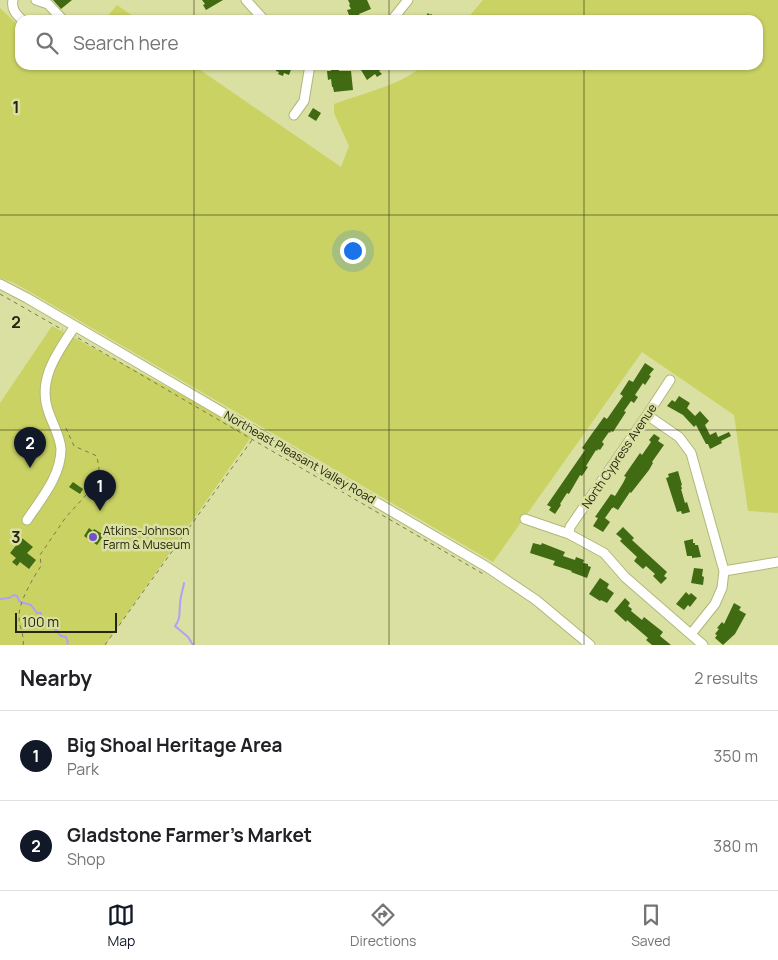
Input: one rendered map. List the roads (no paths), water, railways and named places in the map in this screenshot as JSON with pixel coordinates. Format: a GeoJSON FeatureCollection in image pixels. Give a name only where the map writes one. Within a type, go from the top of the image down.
{"type":"FeatureCollection","features":[{"type":"Feature","properties":{"kind":"street"},"geometry":{"type":"LineString","coordinates":[[13,0],[13,9],[17,15]]}},
{"type":"Feature","properties":{"kind":"street"},"geometry":{"type":"LineString","coordinates":[[36,0],[48,4],[59,15]]}},
{"type":"Feature","properties":{"kind":"street"},"geometry":{"type":"LineString","coordinates":[[246,0],[260,15]]}},
{"type":"Feature","properties":{"kind":"street"},"geometry":{"type":"LineString","coordinates":[[396,15],[408,0]]}},
{"type":"Feature","properties":{"kind":"street"},"geometry":{"type":"LineString","coordinates":[[294,115],[304,101],[309,70]]}},
{"type":"Feature","properties":{"kind":"street","name":"Northeast Pleasant Valley Road"},"geometry":{"type":"LineString","coordinates":[[0,284],[16,292],[73,330],[487,567],[536,600],[590,645]]}},
{"type":"Feature","properties":{"kind":"street"},"geometry":{"type":"LineString","coordinates":[[27,520],[50,485],[59,464],[61,449],[59,438],[48,412],[44,389],[50,365],[73,330]]}},
{"type":"Feature","properties":{"kind":"street","name":"North Cypress Avenue"},"geometry":{"type":"LineString","coordinates":[[568,534],[570,527],[670,380]]}},
{"type":"Feature","properties":{"kind":"street"},"geometry":{"type":"LineString","coordinates":[[647,415],[679,436],[691,454],[724,572],[722,588],[715,604],[691,634]]}},
{"type":"Feature","properties":{"kind":"street"},"geometry":{"type":"LineString","coordinates":[[525,519],[568,534],[604,552],[625,577],[703,645]]}},
{"type":"Feature","properties":{"kind":"street"},"geometry":{"type":"LineString","coordinates":[[724,572],[778,562]]}},
{"type":"Feature","properties":{"kind":"waterway"},"geometry":{"type":"LineString","coordinates":[[184,583],[180,599],[179,618],[175,626],[188,637],[193,645]]}},
{"type":"Feature","properties":{"kind":"waterway"},"geometry":{"type":"LineString","coordinates":[[0,599],[9,598],[14,595],[17,596],[20,602],[31,605],[37,613],[41,613],[42,620],[61,636],[66,637],[67,645]]}},
{"type":"Feature","properties":{"kind":"place","name":"Gladstone Farmer's Market"},"geometry":{"type":"Point","coordinates":[30,468]}},
{"type":"Feature","properties":{"kind":"place","name":"Big Shoal Heritage Area"},"geometry":{"type":"Point","coordinates":[100,511]}},
{"type":"Feature","properties":{"kind":"place","name":"Atkins-Johnson Farm & Museum"},"geometry":{"type":"Point","coordinates":[93,537]}}]}
